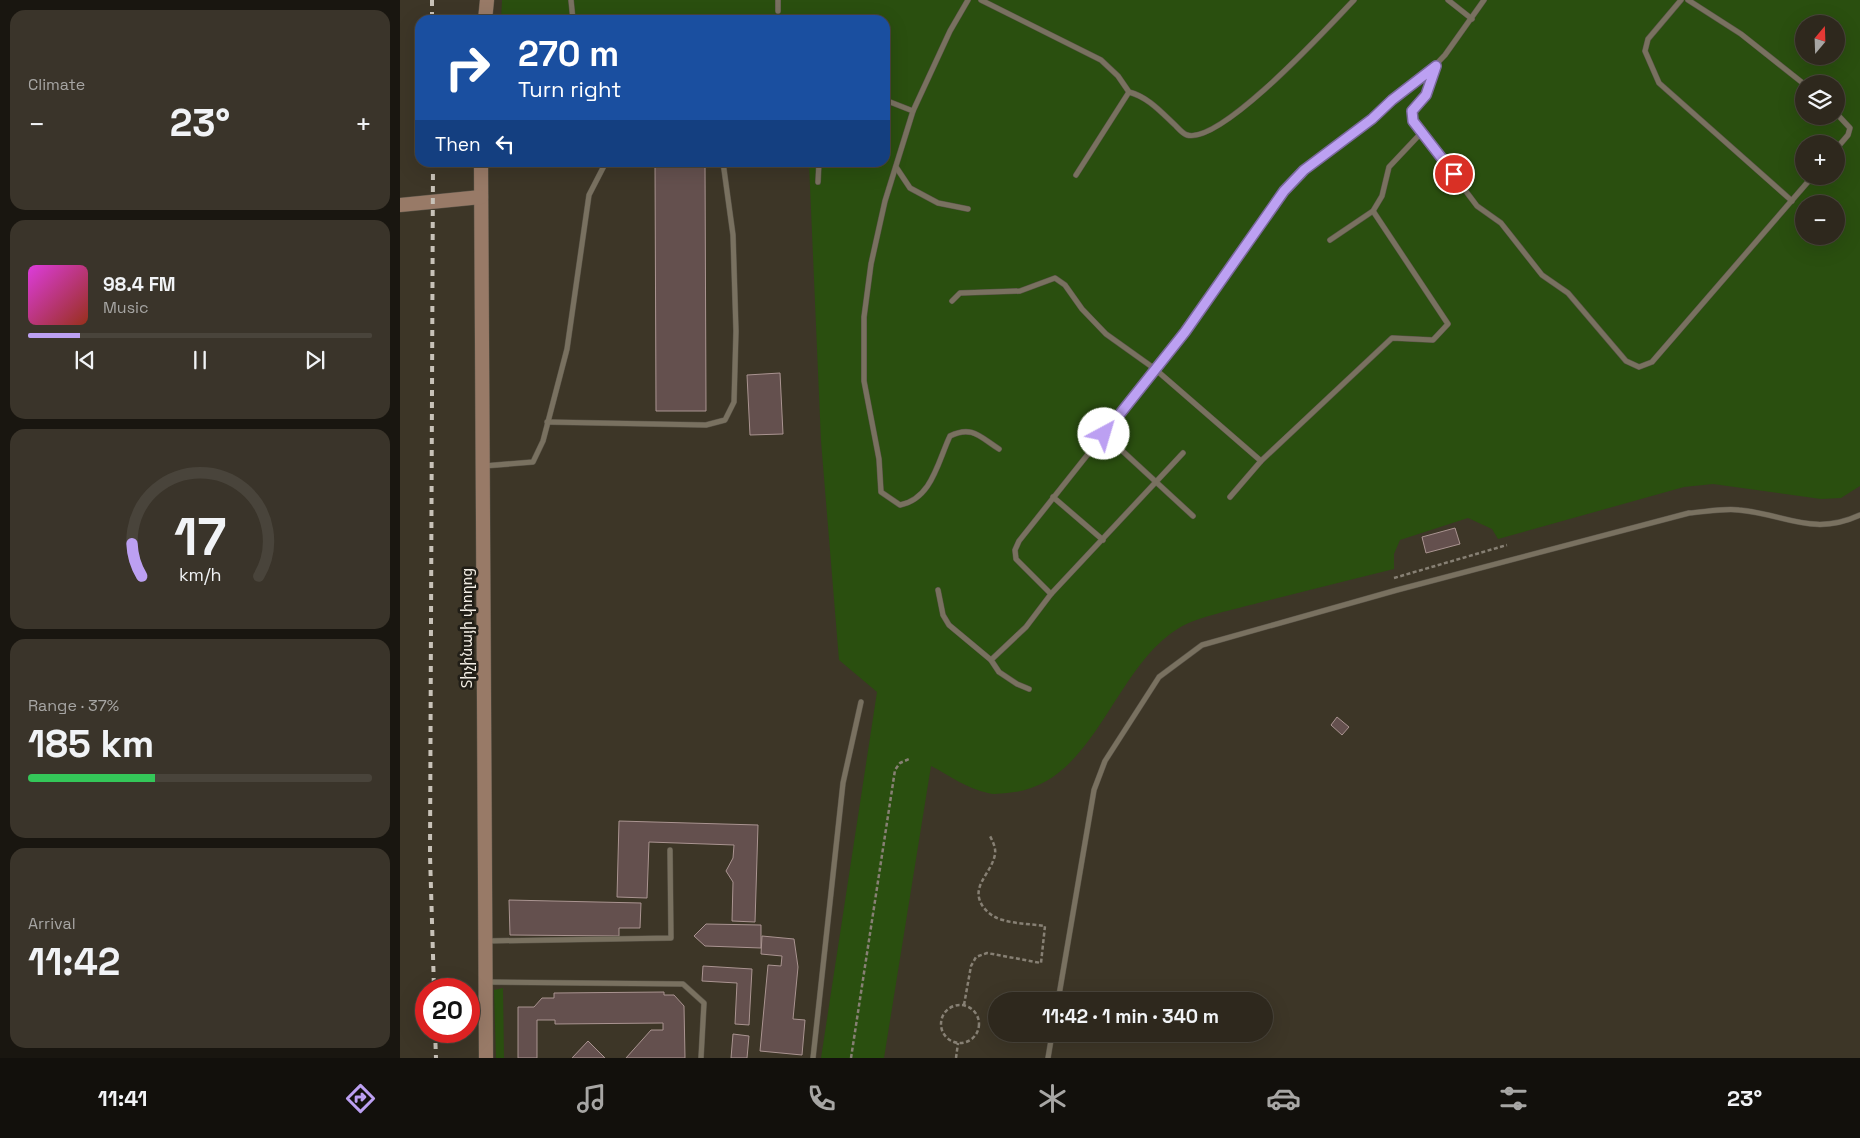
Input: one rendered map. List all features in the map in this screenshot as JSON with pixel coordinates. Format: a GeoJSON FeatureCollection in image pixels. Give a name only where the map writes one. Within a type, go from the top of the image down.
{"type":"FeatureCollection","features":[{"type":"Feature","properties":{"kind":"street"},"geometry":{"type":"LineString","coordinates":[[486,15],[487,0]]}},
{"type":"Feature","properties":{"kind":"street","name":"Տիչինայի փողոց"},"geometry":{"type":"LineString","coordinates":[[481,167],[486,1058]]}},
{"type":"Feature","properties":{"kind":"street"},"geometry":{"type":"LineString","coordinates":[[400,205],[481,197]]}},
{"type":"Feature","properties":{"kind":"lane"},"geometry":{"type":"LineString","coordinates":[[571,0],[572,15]]}},
{"type":"Feature","properties":{"kind":"lane"},"geometry":{"type":"LineString","coordinates":[[778,0],[778,12]]}},
{"type":"Feature","properties":{"kind":"lane"},"geometry":{"type":"LineString","coordinates":[[968,0],[950,32],[912,111],[885,201],[871,264],[864,317],[864,381],[877,446],[881,492],[900,505],[918,499],[939,468],[950,436],[960,431],[970,430],[999,449]]}},
{"type":"Feature","properties":{"kind":"lane"},"geometry":{"type":"LineString","coordinates":[[981,0],[1101,60],[1118,76],[1129,92],[1142,95],[1186,135],[1199,136],[1266,90],[1354,0]]}},
{"type":"Feature","properties":{"kind":"lane"},"geometry":{"type":"LineString","coordinates":[[1448,0],[1472,19]]}},
{"type":"Feature","properties":{"kind":"lane"},"geometry":{"type":"LineString","coordinates":[[1052,594],[1016,559],[1015,550],[1019,541],[1185,332],[1284,191],[1304,170],[1372,119],[1392,100],[1436,66],[1484,0]]}},
{"type":"Feature","properties":{"kind":"lane"},"geometry":{"type":"LineString","coordinates":[[1681,0],[1648,39],[1645,51],[1660,83],[1792,201]]}},
{"type":"Feature","properties":{"kind":"lane"},"geometry":{"type":"LineString","coordinates":[[1688,0],[1741,34],[1795,77]]}},
{"type":"Feature","properties":{"kind":"lane"},"geometry":{"type":"LineString","coordinates":[[1436,66],[1426,95],[1412,111],[1413,121],[1477,206],[1501,223],[1542,274],[1568,293],[1626,361],[1640,367],[1652,362],[1805,185]]}},
{"type":"Feature","properties":{"kind":"lane"},"geometry":{"type":"LineString","coordinates":[[1076,175],[1129,92]]}},
{"type":"Feature","properties":{"kind":"lane"},"geometry":{"type":"LineString","coordinates":[[890,102],[912,111]]}},
{"type":"Feature","properties":{"kind":"lane"},"geometry":{"type":"LineString","coordinates":[[1845,123],[1850,128],[1845,138]]}},
{"type":"Feature","properties":{"kind":"lane"},"geometry":{"type":"LineString","coordinates":[[1330,240],[1373,210],[1382,196],[1389,167],[1422,132]]}},
{"type":"Feature","properties":{"kind":"lane"},"geometry":{"type":"LineString","coordinates":[[482,466],[533,462],[543,440],[567,349],[589,195],[603,167]]}},
{"type":"Feature","properties":{"kind":"lane"},"geometry":{"type":"LineString","coordinates":[[547,422],[706,425],[725,420],[734,402],[736,331],[733,234],[724,167]]}},
{"type":"Feature","properties":{"kind":"lane"},"geometry":{"type":"LineString","coordinates":[[818,182],[819,167]]}},
{"type":"Feature","properties":{"kind":"lane"},"geometry":{"type":"LineString","coordinates":[[896,167],[910,188],[938,203],[968,209]]}},
{"type":"Feature","properties":{"kind":"lane"},"geometry":{"type":"LineString","coordinates":[[1230,497],[1261,460],[1392,338],[1434,340],[1448,324],[1373,210]]}},
{"type":"Feature","properties":{"kind":"lane"},"geometry":{"type":"LineString","coordinates":[[952,301],[960,293],[1020,291],[1054,278],[1065,285],[1082,309],[1106,334],[1155,369],[1261,460]]}},
{"type":"Feature","properties":{"kind":"lane"},"geometry":{"type":"LineString","coordinates":[[1104,434],[1156,484],[1193,516]]}},
{"type":"Feature","properties":{"kind":"lane"},"geometry":{"type":"LineString","coordinates":[[991,660],[1026,627],[1052,594],[1183,453]]}},
{"type":"Feature","properties":{"kind":"lane"},"geometry":{"type":"LineString","coordinates":[[1053,497],[1103,540]]}},
{"type":"Feature","properties":{"kind":"lane"},"geometry":{"type":"LineString","coordinates":[[1060,992],[1094,790],[1105,761],[1159,677],[1202,645],[1396,590],[1689,513],[1739,510],[1800,524],[1842,523],[1860,515]]}},
{"type":"Feature","properties":{"kind":"lane"},"geometry":{"type":"LineString","coordinates":[[938,590],[943,615],[949,625],[991,660],[999,672],[1017,684],[1030,689]]}},
{"type":"Feature","properties":{"kind":"lane"},"geometry":{"type":"LineString","coordinates":[[813,1058],[843,783],[861,702]]}},
{"type":"Feature","properties":{"kind":"lane"},"geometry":{"type":"LineString","coordinates":[[485,941],[671,938],[670,850]]}},
{"type":"Feature","properties":{"kind":"lane"},"geometry":{"type":"LineString","coordinates":[[485,982],[683,984],[704,1003],[701,1058]]}},
{"type":"Feature","properties":{"kind":"lane"},"geometry":{"type":"LineString","coordinates":[[1048,1058],[1051,1042]]}},
{"type":"Feature","properties":{"kind":"path"},"geometry":{"type":"LineString","coordinates":[[1394,578],[1507,545]]}},
{"type":"Feature","properties":{"kind":"path"},"geometry":{"type":"LineString","coordinates":[[851,1058],[895,770],[900,763],[910,759]]}},
{"type":"Feature","properties":{"kind":"path"},"geometry":{"type":"LineString","coordinates":[[964,1005],[971,966],[976,958],[987,953],[1041,963],[1045,926],[1003,920],[989,914],[981,904],[978,895],[980,884],[995,856],[994,844],[990,836]]}},
{"type":"Feature","properties":{"kind":"path"},"geometry":{"type":"LineString","coordinates":[[964,1005],[970,1007],[978,1017],[978,1030],[970,1040],[958,1043],[952,1041],[943,1032],[942,1021],[944,1015],[952,1006],[964,1005]]}},
{"type":"Feature","properties":{"kind":"path"},"geometry":{"type":"LineString","coordinates":[[956,1058],[958,1043]]}},
{"type":"Feature","properties":{"kind":"green space"},"geometry":{"type":"Polygon","coordinates":[[[502,0],[1860,0],[1860,486],[1841,498],[1821,499],[1713,484],[1684,487],[1498,539],[1492,529],[1468,518],[1400,540],[1394,554],[1394,569],[1217,614],[1196,620],[1179,628],[1156,646],[1136,670],[1082,749],[1062,770],[1037,786],[1007,793],[990,794],[965,785],[931,766],[884,1058],[821,1058],[877,692],[839,660],[821,441],[809,167],[890,167],[890,15],[501,15],[502,0]]]}},
{"type":"Feature","properties":{"kind":"green space"},"geometry":{"type":"Polygon","coordinates":[[[503,988],[504,1058],[496,1058],[494,990],[503,988]]]}},
{"type":"Feature","properties":{"kind":"building"},"geometry":{"type":"Polygon","coordinates":[[[655,167],[705,167],[706,411],[656,411],[655,167]]]}},
{"type":"Feature","properties":{"kind":"building"},"geometry":{"type":"Polygon","coordinates":[[[780,373],[783,434],[750,435],[747,375],[780,373]]]}},
{"type":"Feature","properties":{"kind":"building"},"geometry":{"type":"Polygon","coordinates":[[[1455,528],[1460,544],[1426,553],[1422,537],[1455,528]]]}},
{"type":"Feature","properties":{"kind":"building"},"geometry":{"type":"Polygon","coordinates":[[[1337,717],[1349,727],[1342,735],[1331,725],[1337,717]]]}},
{"type":"Feature","properties":{"kind":"building"},"geometry":{"type":"Polygon","coordinates":[[[619,821],[758,825],[755,922],[732,921],[733,882],[726,871],[733,858],[734,845],[649,842],[647,898],[617,897],[619,821]]]}},
{"type":"Feature","properties":{"kind":"building"},"geometry":{"type":"Polygon","coordinates":[[[509,900],[641,903],[640,928],[619,928],[619,936],[510,935],[509,900]]]}},
{"type":"Feature","properties":{"kind":"building"},"geometry":{"type":"Polygon","coordinates":[[[706,924],[761,925],[761,948],[705,946],[694,936],[706,924]]]}},
{"type":"Feature","properties":{"kind":"building"},"geometry":{"type":"Polygon","coordinates":[[[762,936],[794,939],[798,967],[793,1019],[805,1020],[802,1055],[760,1051],[768,965],[781,966],[782,956],[761,954],[762,936]]]}},
{"type":"Feature","properties":{"kind":"building"},"geometry":{"type":"Polygon","coordinates":[[[703,966],[752,969],[749,1025],[735,1024],[737,983],[702,981],[703,966]]]}},
{"type":"Feature","properties":{"kind":"building"},"geometry":{"type":"Polygon","coordinates":[[[664,992],[664,995],[674,995],[684,1006],[685,1058],[626,1058],[651,1030],[663,1030],[663,1023],[555,1024],[555,1020],[537,1020],[537,1058],[518,1058],[518,1007],[534,1007],[542,998],[554,998],[554,993],[664,992]]]}},
{"type":"Feature","properties":{"kind":"building"},"geometry":{"type":"Polygon","coordinates":[[[733,1034],[749,1036],[747,1058],[731,1058],[733,1034]]]}},
{"type":"Feature","properties":{"kind":"building"},"geometry":{"type":"Polygon","coordinates":[[[588,1041],[605,1058],[572,1058],[588,1041]]]}},
{"type":"Feature","properties":{"kind":"railway"},"geometry":{"type":"LineString","coordinates":[[432,0],[432,15]]}},
{"type":"Feature","properties":{"kind":"railway"},"geometry":{"type":"LineString","coordinates":[[433,167],[430,855],[434,978]]}},
{"type":"Feature","properties":{"kind":"railway"},"geometry":{"type":"LineString","coordinates":[[435,1043],[436,1058]]}},
{"type":"Feature","properties":{"kind":"route"},"geometry":{"type":"LineString","coordinates":[[1104,434],[1185,332],[1284,191],[1304,170],[1339,145],[1436,66],[1426,95],[1412,111],[1413,121],[1454,174]]}}]}
